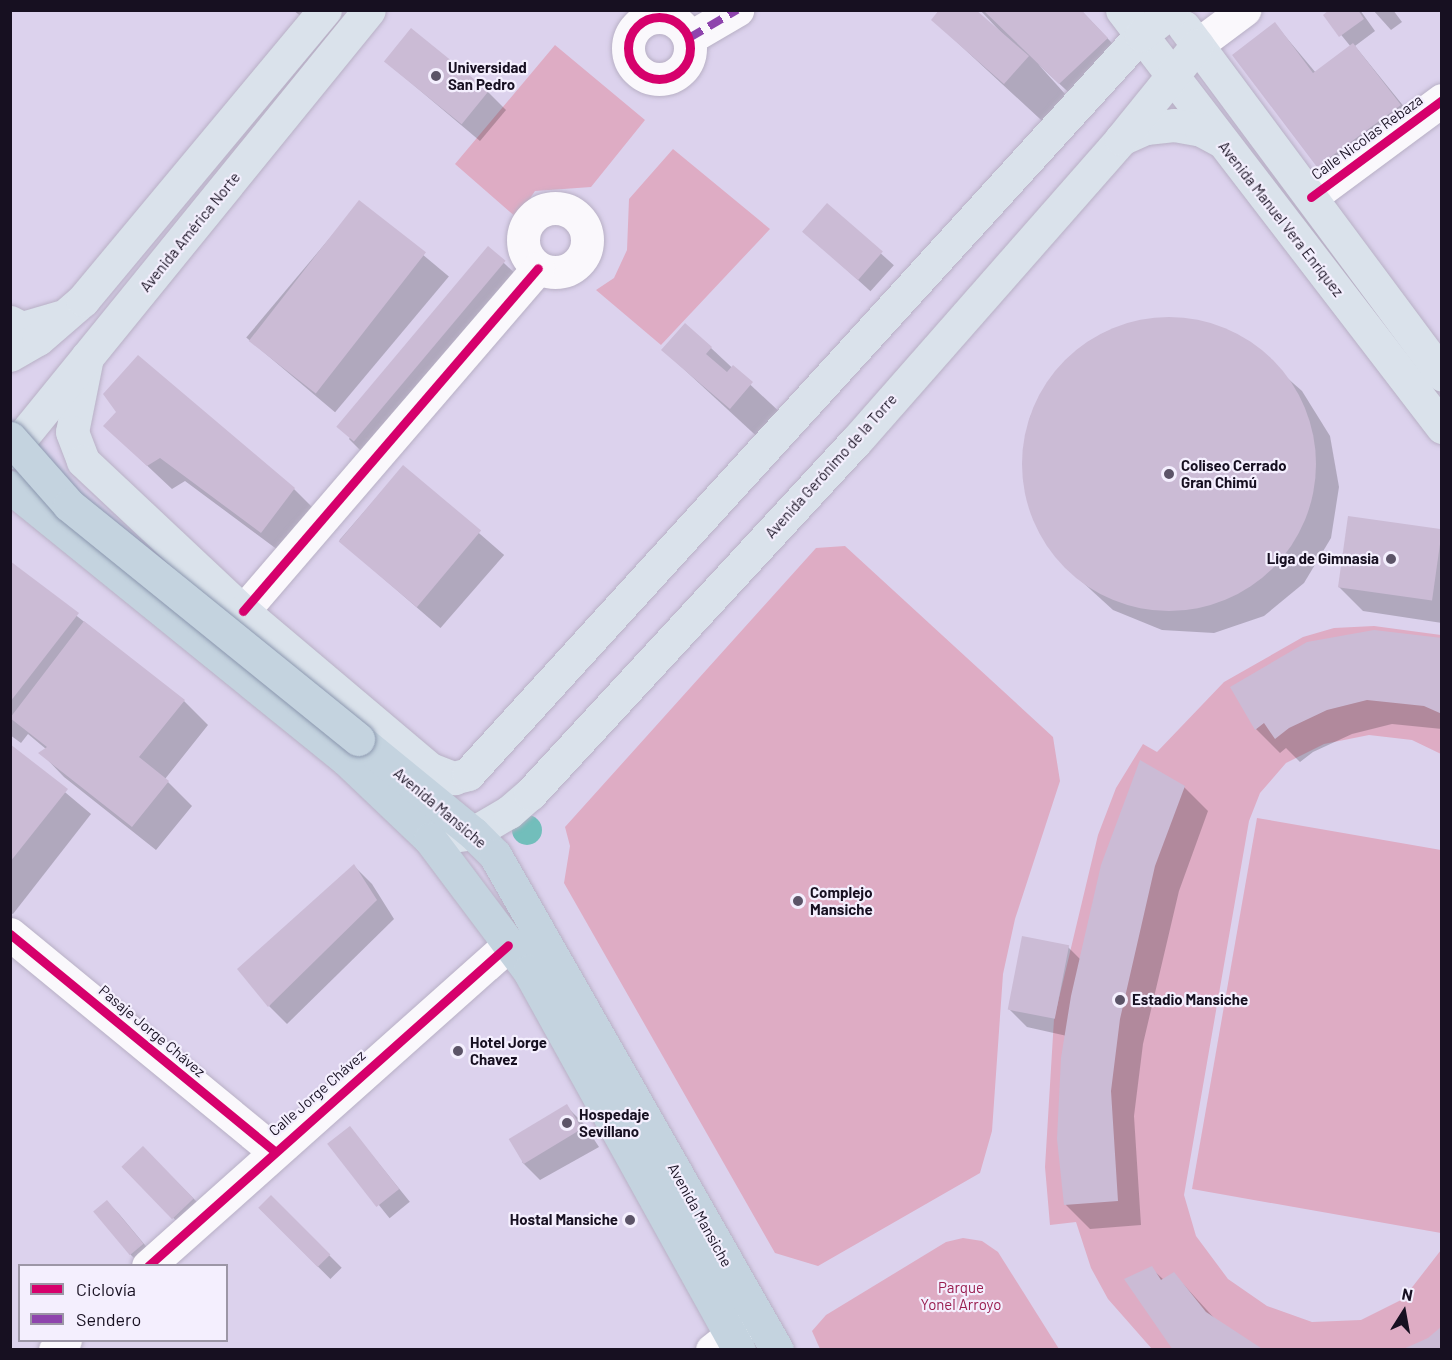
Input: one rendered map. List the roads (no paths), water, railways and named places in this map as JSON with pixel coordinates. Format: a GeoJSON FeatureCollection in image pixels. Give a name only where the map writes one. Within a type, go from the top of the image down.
{"type":"FeatureCollection","features":[{"type":"Feature","properties":{"kind":"highway","name":"Avenida Mansiche"},"geometry":{"type":"LineString","coordinates":[[10,438],[69,505],[352,749],[430,839],[529,971],[727,1345]]}},
{"type":"Feature","properties":{"kind":"highway","name":"Avenida Mansiche"},"geometry":{"type":"LineString","coordinates":[[10,487],[352,749],[473,832],[495,855],[777,1350]]}},
{"type":"Feature","properties":{"kind":"main road"},"geometry":{"type":"LineString","coordinates":[[10,355],[73,311],[325,10]]}},
{"type":"Feature","properties":{"kind":"main road","name":"Avenida América Norte"},"geometry":{"type":"LineString","coordinates":[[10,452],[367,11]]}},
{"type":"Feature","properties":{"kind":"main road"},"geometry":{"type":"LineString","coordinates":[[1132,23],[1172,11]]}},
{"type":"Feature","properties":{"kind":"main road","name":"Avenida Manuel Vera Enríquez"},"geometry":{"type":"LineString","coordinates":[[1172,11],[1311,197],[1428,364],[1442,428]]}},
{"type":"Feature","properties":{"kind":"main road","name":"Avenida Manuel Vera Enríquez"},"geometry":{"type":"LineString","coordinates":[[1132,23],[1220,140],[1428,364]]}},
{"type":"Feature","properties":{"kind":"main road","name":"Avenida Mansiche"},"geometry":{"type":"LineString","coordinates":[[87,357],[72,432],[83,461],[243,611],[429,769],[454,778],[468,774],[1132,23]]}},
{"type":"Feature","properties":{"kind":"main road","name":"Avenida Gerónimo de la Torre"},"geometry":{"type":"LineString","coordinates":[[430,839],[473,832],[508,812],[530,794],[856,441],[1121,139],[1197,45]]}},
{"type":"Feature","properties":{"kind":"main road"},"geometry":{"type":"LineString","coordinates":[[1121,139],[1146,128],[1174,125],[1201,130],[1220,140]]}},
{"type":"Feature","properties":{"kind":"main road"},"geometry":{"type":"LineString","coordinates":[[10,322],[22,328],[45,324],[73,311]]}},
{"type":"Feature","properties":{"kind":"street"},"geometry":{"type":"LineString","coordinates":[[689,38],[737,10]]}},
{"type":"Feature","properties":{"kind":"street"},"geometry":{"type":"LineString","coordinates":[[1197,45],[1244,10]]}},
{"type":"Feature","properties":{"kind":"street","name":"Calle Nicolas Rebaza"},"geometry":{"type":"LineString","coordinates":[[1311,197],[1442,100]]}},
{"type":"Feature","properties":{"kind":"street"},"geometry":{"type":"LineString","coordinates":[[243,611],[538,268]]}},
{"type":"Feature","properties":{"kind":"street","name":"Pasaje Jorge Chávez"},"geometry":{"type":"LineString","coordinates":[[10,934],[274,1151]]}},
{"type":"Feature","properties":{"kind":"street","name":"Calle Jorge Chávez"},"geometry":{"type":"LineString","coordinates":[[150,1264],[274,1151],[508,945]]}},
{"type":"Feature","properties":{"kind":"street"},"geometry":{"type":"LineString","coordinates":[[727,1345],[757,1315]]}},
{"type":"Feature","properties":{"kind":"place","name":"Universidad San Pedro"},"geometry":{"type":"Point","coordinates":[436,76]}},
{"type":"Feature","properties":{"kind":"place","name":"Coliseo Cerrado Gran Chimú"},"geometry":{"type":"Point","coordinates":[1169,474]}},
{"type":"Feature","properties":{"kind":"place","name":"Liga de Gimnasia"},"geometry":{"type":"Point","coordinates":[1391,559]}},
{"type":"Feature","properties":{"kind":"place","name":"Complejo Mansiche"},"geometry":{"type":"Point","coordinates":[798,901]}},
{"type":"Feature","properties":{"kind":"place","name":"Estadio Mansiche"},"geometry":{"type":"Point","coordinates":[1120,1000]}},
{"type":"Feature","properties":{"kind":"place","name":"Hotel Jorge Chavez"},"geometry":{"type":"Point","coordinates":[458,1051]}},
{"type":"Feature","properties":{"kind":"place","name":"Hospedaje Sevillano"},"geometry":{"type":"Point","coordinates":[567,1123]}},
{"type":"Feature","properties":{"kind":"place","name":"Hostal Mansiche"},"geometry":{"type":"Point","coordinates":[630,1220]}},
{"type":"Feature","properties":{"kind":"park label","name":"Parque Yonel Arroyo"},"geometry":{"type":"Point","coordinates":[961,1296]}}]}
